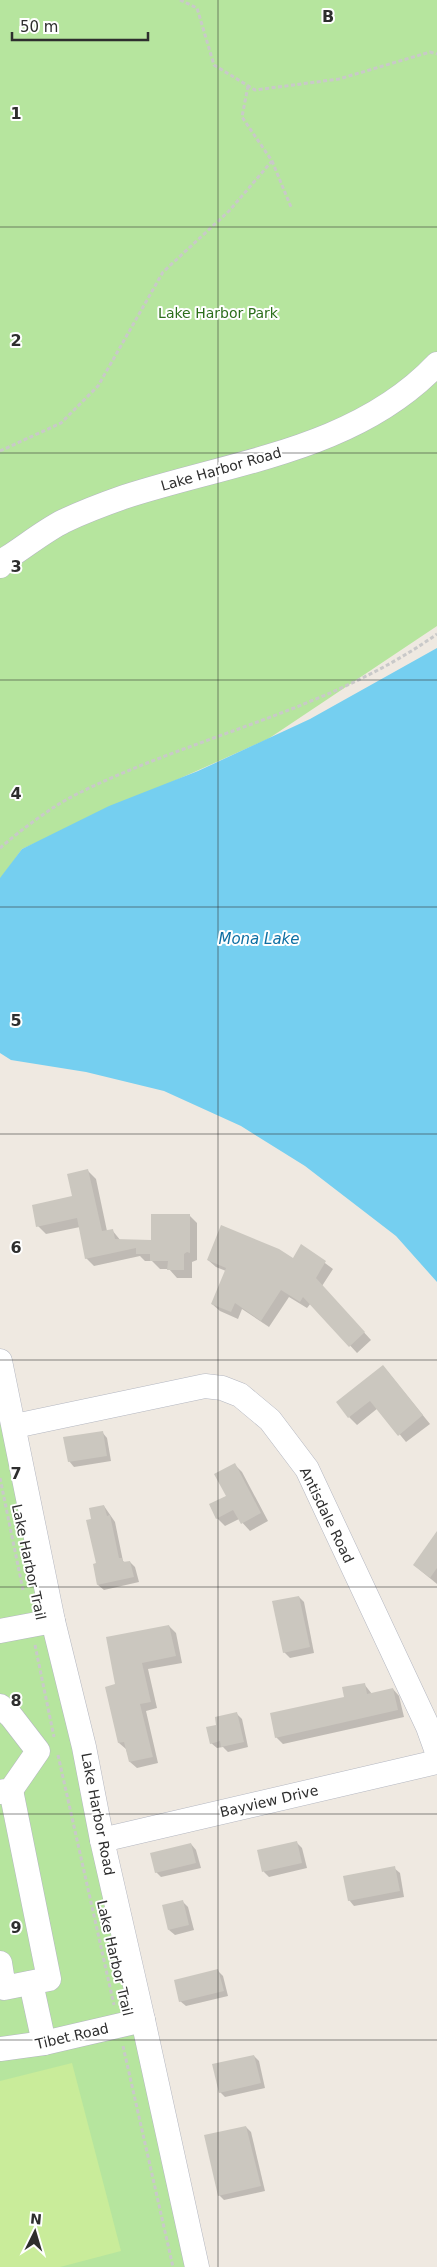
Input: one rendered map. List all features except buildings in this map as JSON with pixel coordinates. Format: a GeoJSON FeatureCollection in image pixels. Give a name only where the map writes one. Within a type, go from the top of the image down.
{"type":"FeatureCollection","features":[{"type":"Feature","properties":{"kind":"street","name":"Lake Harbor Road"},"geometry":{"type":"LineString","coordinates":[[0,566],[7,558],[64,521],[122,498],[296,448],[350,428],[390,404],[437,364]]}},
{"type":"Feature","properties":{"kind":"street","name":"Lake Harbor Road"},"geometry":{"type":"LineString","coordinates":[[0,1361],[15,1426],[42,1623],[84,1748],[102,1840],[144,2020],[197,2267]]}},
{"type":"Feature","properties":{"kind":"street","name":"Antisdale Road"},"geometry":{"type":"LineString","coordinates":[[15,1426],[205,1386],[222,1388],[240,1395],[270,1420],[307,1469],[424,1718],[437,1752]]}},
{"type":"Feature","properties":{"kind":"street"},"geometry":{"type":"LineString","coordinates":[[0,1632],[42,1623]]}},
{"type":"Feature","properties":{"kind":"street"},"geometry":{"type":"LineString","coordinates":[[0,1706],[11,1716],[38,1751],[6,1791],[50,1979],[4,1988],[0,1962]]}},
{"type":"Feature","properties":{"kind":"street","name":"Bayview Drive"},"geometry":{"type":"LineString","coordinates":[[102,1840],[437,1762]]}},
{"type":"Feature","properties":{"kind":"street"},"geometry":{"type":"LineString","coordinates":[[31,1982],[44,2043]]}},
{"type":"Feature","properties":{"kind":"street","name":"Tibet Road"},"geometry":{"type":"LineString","coordinates":[[0,2049],[44,2043],[144,2020]]}},
{"type":"Feature","properties":{"kind":"path"},"geometry":{"type":"LineString","coordinates":[[180,0],[197,8],[214,65],[254,90],[339,79],[430,52],[437,54]]}},
{"type":"Feature","properties":{"kind":"path"},"geometry":{"type":"LineString","coordinates":[[248,86],[242,117],[272,161],[291,207]]}},
{"type":"Feature","properties":{"kind":"path"},"geometry":{"type":"LineString","coordinates":[[0,451],[61,423],[98,386],[163,272],[229,211],[272,161]]}},
{"type":"Feature","properties":{"kind":"path"},"geometry":{"type":"LineString","coordinates":[[0,848],[16,834],[79,792],[345,686],[420,646],[437,634]]}},
{"type":"Feature","properties":{"kind":"path","name":"Lake Harbor Trail"},"geometry":{"type":"LineString","coordinates":[[0,1478],[42,1623],[55,1740]]}},
{"type":"Feature","properties":{"kind":"path","name":"Lake Harbor Trail"},"geometry":{"type":"LineString","coordinates":[[57,1749],[173,2267]]}},
{"type":"Feature","properties":{"kind":"green space","name":"Lake Harbor Park"},"geometry":{"type":"Polygon","coordinates":[[[0,0],[437,0],[437,626],[268,739],[22,849],[0,880],[0,0]]]}},
{"type":"Feature","properties":{"kind":"green space"},"geometry":{"type":"Polygon","coordinates":[[[0,1361],[197,2267],[0,2267],[0,1361]]]}},
{"type":"Feature","properties":{"kind":"green space"},"geometry":{"type":"Polygon","coordinates":[[[72,2063],[121,2251],[60,2267],[0,2267],[0,2081],[72,2063]]]}},
{"type":"Feature","properties":{"kind":"water","name":"Mona Lake"},"geometry":{"type":"Polygon","coordinates":[[[437,648],[437,1282],[396,1236],[305,1166],[241,1126],[164,1091],[86,1072],[11,1060],[0,1053],[0,878],[22,849],[109,806],[198,771],[310,719],[437,648]]]}}]}
